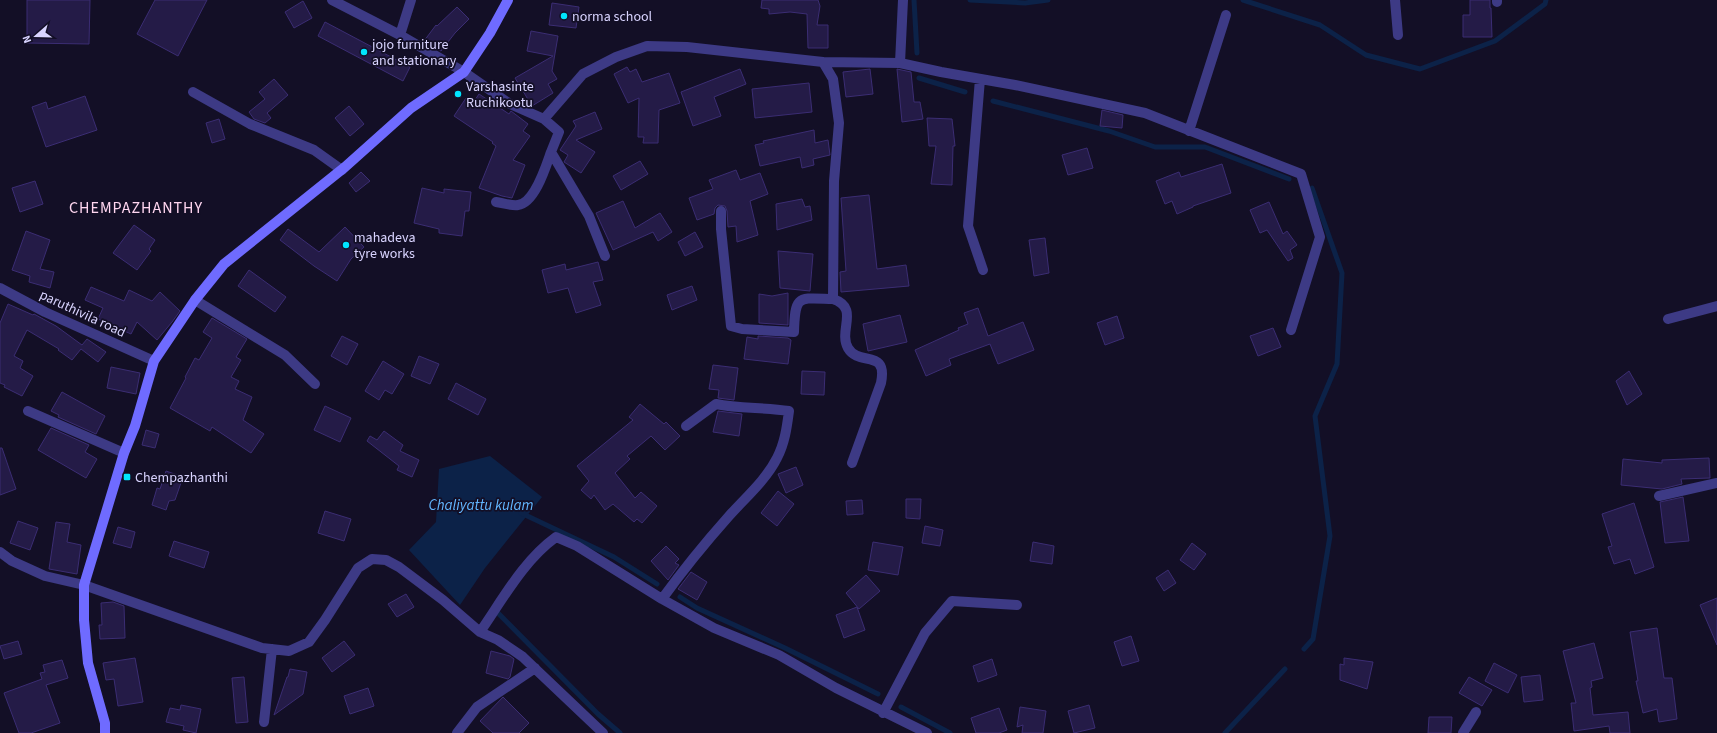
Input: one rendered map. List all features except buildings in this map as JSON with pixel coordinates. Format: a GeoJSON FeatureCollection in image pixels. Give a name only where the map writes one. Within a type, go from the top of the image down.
{"type":"FeatureCollection","features":[{"type":"Feature","properties":{"kind":"main road"},"geometry":{"type":"LineString","coordinates":[[105,733],[105,723],[88,663],[84,620],[84,585],[124,453],[135,426],[154,361],[195,300],[224,264],[342,170],[411,108],[464,72],[490,33],[508,0]]}},
{"type":"Feature","properties":{"kind":"street"},"geometry":{"type":"LineString","coordinates":[[332,0],[400,35],[464,72],[510,104],[544,119],[559,132],[535,191],[527,202],[517,206],[496,202]]}},
{"type":"Feature","properties":{"kind":"street"},"geometry":{"type":"LineString","coordinates":[[400,35],[411,0]]}},
{"type":"Feature","properties":{"kind":"street"},"geometry":{"type":"LineString","coordinates":[[900,63],[903,0]]}},
{"type":"Feature","properties":{"kind":"street"},"geometry":{"type":"LineString","coordinates":[[1395,0],[1398,35]]}},
{"type":"Feature","properties":{"kind":"street"},"geometry":{"type":"LineString","coordinates":[[1189,132],[1226,15]]}},
{"type":"Feature","properties":{"kind":"street"},"geometry":{"type":"LineString","coordinates":[[544,119],[583,74],[616,57],[647,46],[688,46],[823,62],[900,63],[1145,113],[1189,132],[1301,174],[1320,237],[1291,330]]}},
{"type":"Feature","properties":{"kind":"street"},"geometry":{"type":"LineString","coordinates":[[823,62],[833,79],[839,123],[834,181],[833,299]]}},
{"type":"Feature","properties":{"kind":"street"},"geometry":{"type":"LineString","coordinates":[[980,79],[968,226],[983,270]]}},
{"type":"Feature","properties":{"kind":"street"},"geometry":{"type":"LineString","coordinates":[[193,92],[250,124],[314,150],[342,170]]}},
{"type":"Feature","properties":{"kind":"street"},"geometry":{"type":"LineString","coordinates":[[551,152],[589,216],[605,256]]}},
{"type":"Feature","properties":{"kind":"street"},"geometry":{"type":"LineString","coordinates":[[721,211],[721,229],[731,326],[742,329],[794,332],[794,312],[798,301],[803,298],[833,299],[842,303],[846,309],[848,318],[845,342],[849,349],[855,355],[878,362],[882,367],[883,373],[881,383],[852,463]]}},
{"type":"Feature","properties":{"kind":"street","name":"paruthivila road"},"geometry":{"type":"LineString","coordinates":[[0,288],[46,312],[154,361]]}},
{"type":"Feature","properties":{"kind":"street"},"geometry":{"type":"LineString","coordinates":[[195,300],[285,355],[315,384]]}},
{"type":"Feature","properties":{"kind":"street"},"geometry":{"type":"LineString","coordinates":[[1668,319],[1717,306]]}},
{"type":"Feature","properties":{"kind":"street"},"geometry":{"type":"LineString","coordinates":[[662,599],[683,570],[720,526],[769,472],[778,457],[785,435],[789,411],[724,406],[716,404],[686,426]]}},
{"type":"Feature","properties":{"kind":"street"},"geometry":{"type":"LineString","coordinates":[[28,411],[124,453]]}},
{"type":"Feature","properties":{"kind":"street"},"geometry":{"type":"LineString","coordinates":[[1659,496],[1717,483]]}},
{"type":"Feature","properties":{"kind":"street"},"geometry":{"type":"LineString","coordinates":[[480,632],[528,563],[556,537],[577,546],[662,599],[714,628],[779,655],[883,713],[927,733]]}},
{"type":"Feature","properties":{"kind":"street"},"geometry":{"type":"LineString","coordinates":[[0,552],[12,561],[45,576],[84,585],[247,643],[272,649],[289,651],[309,642],[358,568],[372,560],[386,560],[399,567],[443,600],[480,632],[498,640],[523,657],[602,733]]}},
{"type":"Feature","properties":{"kind":"street"},"geometry":{"type":"LineString","coordinates":[[883,713],[925,633],[952,601],[1017,605]]}},
{"type":"Feature","properties":{"kind":"street"},"geometry":{"type":"LineString","coordinates":[[264,722],[272,649]]}},
{"type":"Feature","properties":{"kind":"street"},"geometry":{"type":"LineString","coordinates":[[457,733],[477,708],[535,668]]}},
{"type":"Feature","properties":{"kind":"street"},"geometry":{"type":"LineString","coordinates":[[1463,733],[1476,712]]}},
{"type":"Feature","properties":{"kind":"water","name":"Chaliyattu kulam"},"geometry":{"type":"Polygon","coordinates":[[[490,456],[542,497],[485,568],[460,605],[409,550],[436,522],[439,469],[490,456]]]}},
{"type":"Feature","properties":{"kind":"waterway"},"geometry":{"type":"LineString","coordinates":[[914,0],[917,53]]}},
{"type":"Feature","properties":{"kind":"waterway"},"geometry":{"type":"LineString","coordinates":[[970,0],[1025,3],[1048,0]]}},
{"type":"Feature","properties":{"kind":"waterway"},"geometry":{"type":"LineString","coordinates":[[1243,0],[1320,25],[1366,55],[1420,69],[1495,41],[1545,4],[1546,0]]}},
{"type":"Feature","properties":{"kind":"waterway"},"geometry":{"type":"LineString","coordinates":[[919,78],[965,92]]}},
{"type":"Feature","properties":{"kind":"waterway"},"geometry":{"type":"LineString","coordinates":[[993,101],[1109,131],[1155,147],[1205,147],[1289,179]]}},
{"type":"Feature","properties":{"kind":"waterway"},"geometry":{"type":"LineString","coordinates":[[1304,649],[1313,639],[1330,536],[1315,416],[1337,364],[1342,273],[1312,188]]}},
{"type":"Feature","properties":{"kind":"waterway"},"geometry":{"type":"LineString","coordinates":[[521,513],[614,557],[657,584]]}},
{"type":"Feature","properties":{"kind":"waterway"},"geometry":{"type":"LineString","coordinates":[[680,597],[697,608],[785,648],[878,694]]}},
{"type":"Feature","properties":{"kind":"waterway"},"geometry":{"type":"LineString","coordinates":[[494,609],[598,714],[620,733]]}},
{"type":"Feature","properties":{"kind":"waterway"},"geometry":{"type":"LineString","coordinates":[[1225,733],[1285,669]]}},
{"type":"Feature","properties":{"kind":"waterway"},"geometry":{"type":"LineString","coordinates":[[901,707],[950,733]]}},
{"type":"Feature","properties":{"kind":"place","name":"norma school"},"geometry":{"type":"Point","coordinates":[564,16]}},
{"type":"Feature","properties":{"kind":"place","name":"jojo furniture and stationary"},"geometry":{"type":"Point","coordinates":[364,52]}},
{"type":"Feature","properties":{"kind":"place","name":"Varshasinte Ruchikootu"},"geometry":{"type":"Point","coordinates":[458,94]}},
{"type":"Feature","properties":{"kind":"place","name":"mahadeva tyre works"},"geometry":{"type":"Point","coordinates":[346,245]}},
{"type":"Feature","properties":{"kind":"place","name":"Chempazhanthi"},"geometry":{"type":"Point","coordinates":[127,477]}},
{"type":"Feature","properties":{"kind":"district","name":"CHEMPAZHANTHY"},"geometry":{"type":"Point","coordinates":[136,207]}}]}
